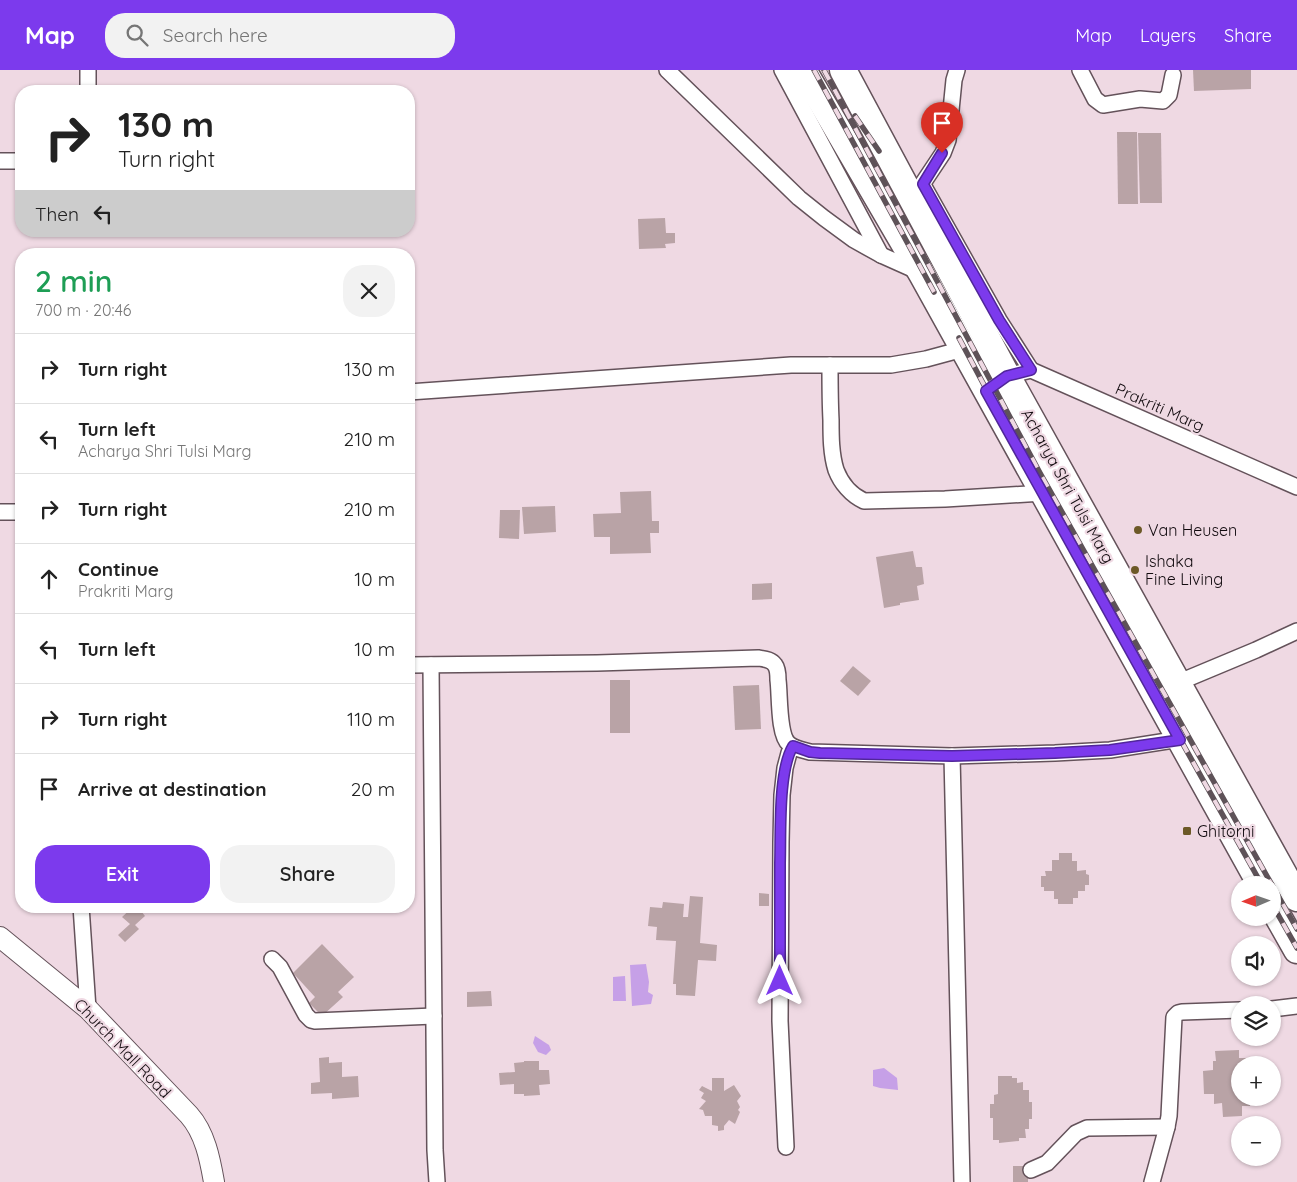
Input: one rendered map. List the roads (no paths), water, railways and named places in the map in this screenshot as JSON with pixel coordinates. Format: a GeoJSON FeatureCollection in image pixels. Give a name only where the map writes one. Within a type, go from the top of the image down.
{"type":"FeatureCollection","features":[{"type":"Feature","properties":{"kind":"highway","name":"Acharya Shri Tulsi Marg"},"geometry":{"type":"LineString","coordinates":[[804,70],[922,274],[1256,876]]}},
{"type":"Feature","properties":{"kind":"highway","name":"Acharya Shri Tulsi Marg"},"geometry":{"type":"LineString","coordinates":[[844,70],[917,192],[1019,373],[1177,683],[1297,898]]}},
{"type":"Feature","properties":{"kind":"highway"},"geometry":{"type":"LineString","coordinates":[[986,391],[1019,373]]}},
{"type":"Feature","properties":{"kind":"highway"},"geometry":{"type":"LineString","coordinates":[[1281,922],[1297,950]]}},
{"type":"Feature","properties":{"kind":"street"},"geometry":{"type":"LineString","coordinates":[[88,70],[88,85]]}},
{"type":"Feature","properties":{"kind":"street"},"geometry":{"type":"LineString","coordinates":[[667,70],[798,198],[854,240],[922,274]]}},
{"type":"Feature","properties":{"kind":"street"},"geometry":{"type":"LineString","coordinates":[[782,70],[881,254]]}},
{"type":"Feature","properties":{"kind":"street"},"geometry":{"type":"LineString","coordinates":[[917,192],[942,153],[948,140],[954,80],[957,70]]}},
{"type":"Feature","properties":{"kind":"street"},"geometry":{"type":"LineString","coordinates":[[1080,70],[1095,99],[1103,104],[1140,99],[1163,101],[1169,95],[1172,75]]}},
{"type":"Feature","properties":{"kind":"street"},"geometry":{"type":"LineString","coordinates":[[0,161],[15,161]]}},
{"type":"Feature","properties":{"kind":"street"},"geometry":{"type":"LineString","coordinates":[[415,392],[791,365],[891,365],[926,360],[963,349]]}},
{"type":"Feature","properties":{"kind":"street"},"geometry":{"type":"LineString","coordinates":[[830,365],[831,444],[833,459],[836,472],[847,489],[857,498],[864,501],[945,499],[1043,493]]}},
{"type":"Feature","properties":{"kind":"street","name":"Prakriti Marg"},"geometry":{"type":"LineString","coordinates":[[1019,373],[1297,487]]}},
{"type":"Feature","properties":{"kind":"street"},"geometry":{"type":"LineString","coordinates":[[0,512],[15,512]]}},
{"type":"Feature","properties":{"kind":"street"},"geometry":{"type":"LineString","coordinates":[[1177,683],[1297,632]]}},
{"type":"Feature","properties":{"kind":"street"},"geometry":{"type":"LineString","coordinates":[[415,665],[765,659],[776,666],[782,728],[787,742],[804,751],[815,753],[952,756],[1094,751],[1180,740]]}},
{"type":"Feature","properties":{"kind":"street"},"geometry":{"type":"LineString","coordinates":[[431,666],[435,1150],[438,1182]]}},
{"type":"Feature","properties":{"kind":"street"},"geometry":{"type":"LineString","coordinates":[[786,1147],[780,1021],[780,842],[785,768],[793,746]]}},
{"type":"Feature","properties":{"kind":"street"},"geometry":{"type":"LineString","coordinates":[[952,756],[962,1182]]}},
{"type":"Feature","properties":{"kind":"street"},"geometry":{"type":"LineString","coordinates":[[82,913],[88,1009]]}},
{"type":"Feature","properties":{"kind":"street","name":"Church Mall Road"},"geometry":{"type":"LineString","coordinates":[[0,937],[88,1009],[195,1121],[204,1140],[214,1182]]}},
{"type":"Feature","properties":{"kind":"street"},"geometry":{"type":"LineString","coordinates":[[272,959],[280,968],[306,1015],[312,1020],[434,1016]]}},
{"type":"Feature","properties":{"kind":"street"},"geometry":{"type":"LineString","coordinates":[[1281,1008],[1297,1006]]}},
{"type":"Feature","properties":{"kind":"street"},"geometry":{"type":"LineString","coordinates":[[1152,1182],[1167,1127],[1170,1104],[1174,1017],[1182,1012],[1231,1010]]}},
{"type":"Feature","properties":{"kind":"street"},"geometry":{"type":"LineString","coordinates":[[1031,1170],[1048,1163],[1076,1133],[1087,1128],[1167,1127]]}},
{"type":"Feature","properties":{"kind":"railway"},"geometry":{"type":"LineString","coordinates":[[814,70],[934,292]]}},
{"type":"Feature","properties":{"kind":"railway"},"geometry":{"type":"LineString","coordinates":[[824,70],[1040,473],[1267,876]]}},
{"type":"Feature","properties":{"kind":"railway"},"geometry":{"type":"LineString","coordinates":[[855,116],[879,151]]}},
{"type":"Feature","properties":{"kind":"railway"},"geometry":{"type":"LineString","coordinates":[[959,338],[1033,477],[1257,876]]}},
{"type":"Feature","properties":{"kind":"railway"},"geometry":{"type":"LineString","coordinates":[[1281,901],[1297,929]]}},
{"type":"Feature","properties":{"kind":"railway"},"geometry":{"type":"LineString","coordinates":[[1281,920],[1297,948]]}},
{"type":"Feature","properties":{"kind":"place","name":"Van Heusen"},"geometry":{"type":"Point","coordinates":[1138,530]}},
{"type":"Feature","properties":{"kind":"place","name":"Ishaka Fine Living"},"geometry":{"type":"Point","coordinates":[1135,570]}},
{"type":"Feature","properties":{"kind":"place","name":"Ghitorni"},"geometry":{"type":"Point","coordinates":[1187,831]}}]}
